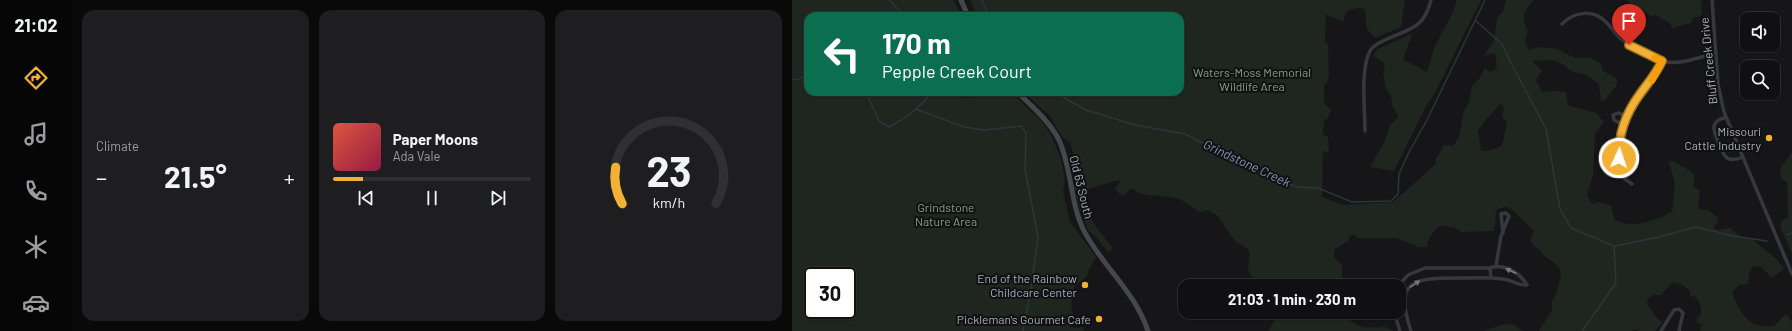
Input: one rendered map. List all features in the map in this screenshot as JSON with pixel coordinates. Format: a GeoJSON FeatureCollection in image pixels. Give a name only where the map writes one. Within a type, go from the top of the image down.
{"type":"FeatureCollection","features":[{"type":"Feature","properties":{"kind":"main road"},"geometry":{"type":"LineString","coordinates":[[961,0],[966,12]]}},
{"type":"Feature","properties":{"kind":"main road","name":"Old 63 South"},"geometry":{"type":"LineString","coordinates":[[1021,96],[1053,130],[1063,153],[1076,212],[1084,230],[1090,241],[1132,297],[1143,316],[1148,331]]}},
{"type":"Feature","properties":{"kind":"street"},"geometry":{"type":"LineString","coordinates":[[1365,131],[1365,67],[1370,51],[1379,43],[1416,26],[1424,20],[1431,0]]}},
{"type":"Feature","properties":{"kind":"street","name":"Bluff Creek Drive"},"geometry":{"type":"LineString","coordinates":[[1712,0],[1720,96],[1726,117],[1792,274]]}},
{"type":"Feature","properties":{"kind":"street"},"geometry":{"type":"LineString","coordinates":[[1562,24],[1575,14],[1589,13],[1596,15],[1607,23],[1620,38],[1629,45],[1662,61],[1674,62],[1716,53]]}},
{"type":"Feature","properties":{"kind":"street"},"geometry":{"type":"LineString","coordinates":[[1632,184],[1624,180],[1619,158],[1619,140],[1627,116],[1640,95],[1655,76],[1662,61]]}},
{"type":"Feature","properties":{"kind":"street"},"geometry":{"type":"LineString","coordinates":[[1624,125],[1614,120],[1613,115],[1618,113],[1627,116]]}},
{"type":"Feature","properties":{"kind":"street"},"geometry":{"type":"LineString","coordinates":[[1726,117],[1717,122],[1714,127],[1715,133],[1726,157],[1732,160],[1743,157]]}},
{"type":"Feature","properties":{"kind":"street"},"geometry":{"type":"LineString","coordinates":[[1496,266],[1503,233],[1509,216],[1506,213],[1501,214],[1500,217],[1503,233]]}},
{"type":"Feature","properties":{"kind":"street"},"geometry":{"type":"LineString","coordinates":[[1404,279],[1408,275],[1425,268],[1490,268],[1496,266],[1513,271],[1522,277],[1527,285],[1520,286],[1507,279],[1491,278],[1432,278],[1417,281],[1411,285],[1403,300],[1405,315],[1411,331]]}},
{"type":"Feature","properties":{"kind":"street"},"geometry":{"type":"LineString","coordinates":[[1490,268],[1491,278]]}},
{"type":"Feature","properties":{"kind":"street"},"geometry":{"type":"LineString","coordinates":[[1661,331],[1674,310],[1679,309],[1683,313],[1679,331]]}},
{"type":"Feature","properties":{"kind":"street"},"geometry":{"type":"LineString","coordinates":[[1396,319],[1400,331]]}},
{"type":"Feature","properties":{"kind":"green space","name":"Grindstone Nature Area"},"geometry":{"type":"Polygon","coordinates":[[[792,0],[953,0],[960,12],[804,12],[804,96],[960,96],[960,98],[976,96],[1015,96],[1043,123],[1051,135],[1061,159],[1065,180],[1063,192],[1070,222],[1096,257],[1087,276],[1073,288],[1076,291],[1072,302],[1073,314],[1069,323],[1071,327],[1083,327],[1084,331],[792,331],[792,0]]]}},
{"type":"Feature","properties":{"kind":"green space","name":"Waters-Moss Memorial Wildlife Area"},"geometry":{"type":"Polygon","coordinates":[[[970,0],[1405,0],[1401,27],[1375,38],[1367,29],[1365,10],[1360,7],[1347,11],[1343,22],[1326,14],[1325,42],[1328,44],[1329,75],[1327,83],[1324,84],[1324,103],[1331,110],[1328,118],[1324,121],[1323,135],[1328,136],[1329,153],[1323,151],[1322,197],[1343,205],[1393,202],[1436,164],[1436,159],[1444,145],[1453,146],[1459,137],[1464,111],[1469,102],[1472,86],[1479,79],[1485,68],[1490,72],[1497,68],[1495,53],[1484,56],[1494,40],[1497,19],[1503,11],[1506,0],[1534,0],[1527,8],[1524,15],[1524,22],[1528,31],[1525,41],[1529,50],[1539,47],[1557,49],[1575,58],[1591,58],[1601,64],[1602,70],[1617,79],[1617,85],[1604,101],[1601,100],[1599,84],[1588,76],[1572,71],[1565,65],[1551,60],[1532,61],[1542,71],[1536,80],[1542,92],[1566,92],[1568,105],[1596,113],[1604,122],[1595,134],[1593,175],[1587,194],[1592,204],[1600,202],[1611,206],[1615,220],[1622,223],[1636,224],[1651,221],[1672,212],[1675,184],[1669,162],[1674,161],[1690,171],[1695,175],[1693,186],[1700,191],[1698,209],[1709,210],[1718,218],[1714,228],[1717,230],[1730,228],[1741,237],[1752,239],[1776,259],[1784,269],[1772,278],[1761,267],[1753,266],[1749,273],[1748,284],[1739,285],[1732,293],[1742,313],[1752,322],[1765,326],[1774,326],[1786,314],[1792,322],[1792,331],[1700,331],[1702,324],[1697,323],[1697,318],[1701,315],[1701,307],[1696,297],[1690,296],[1690,291],[1681,284],[1673,282],[1661,295],[1654,295],[1648,299],[1647,304],[1662,323],[1655,331],[1639,331],[1635,329],[1631,331],[1539,331],[1552,310],[1552,301],[1557,292],[1561,274],[1558,266],[1543,255],[1530,240],[1534,231],[1510,208],[1505,207],[1497,209],[1493,231],[1462,232],[1455,228],[1441,225],[1431,235],[1428,240],[1427,247],[1418,247],[1396,238],[1357,238],[1355,235],[1349,236],[1349,240],[1334,250],[1334,257],[1342,265],[1342,279],[1262,279],[1254,278],[1250,274],[1248,269],[1250,254],[1249,250],[1235,241],[1217,215],[1207,210],[1200,212],[1178,199],[1143,194],[1133,189],[1129,190],[1124,196],[1117,192],[1115,188],[1121,182],[1118,180],[1085,190],[1082,197],[1095,224],[1113,248],[1110,251],[1107,251],[1096,237],[1088,230],[1080,210],[1074,186],[1075,182],[1082,184],[1070,142],[1063,138],[1049,115],[1028,96],[1184,96],[1184,12],[975,12],[970,0]],[[1500,104],[1478,131],[1481,151],[1491,150],[1502,146],[1507,124],[1502,116],[1504,107],[1500,104]]]}},
{"type":"Feature","properties":{"kind":"green space"},"geometry":{"type":"Polygon","coordinates":[[[1457,0],[1481,0],[1394,171],[1370,167],[1385,141],[1390,126],[1398,117],[1392,105],[1391,95],[1386,90],[1383,72],[1385,64],[1373,56],[1377,49],[1412,34],[1403,59],[1427,72],[1435,46],[1453,12],[1457,0]]]}},
{"type":"Feature","properties":{"kind":"green space"},"geometry":{"type":"Polygon","coordinates":[[[1625,0],[1701,0],[1702,13],[1701,16],[1693,18],[1691,23],[1672,28],[1670,23],[1655,15],[1652,17],[1636,6],[1629,5],[1629,1],[1625,0]]]}},
{"type":"Feature","properties":{"kind":"green space"},"geometry":{"type":"Polygon","coordinates":[[[1792,152],[1792,254],[1780,227],[1782,220],[1788,218],[1787,182],[1781,179],[1780,169],[1792,152]]]}},
{"type":"Feature","properties":{"kind":"green space"},"geometry":{"type":"Polygon","coordinates":[[[1276,319],[1350,319],[1355,324],[1361,326],[1372,328],[1383,326],[1394,331],[1268,331],[1276,319]]]}},
{"type":"Feature","properties":{"kind":"green space"},"geometry":{"type":"Polygon","coordinates":[[[1512,324],[1523,331],[1483,331],[1501,325],[1512,324]]]}},
{"type":"Feature","properties":{"kind":"waterway","name":"Grindstone Creek"},"geometry":{"type":"LineString","coordinates":[[889,0],[901,12]]}},
{"type":"Feature","properties":{"kind":"waterway","name":"Grindstone Creek"},"geometry":{"type":"LineString","coordinates":[[982,0],[987,12]]}},
{"type":"Feature","properties":{"kind":"waterway","name":"Grindstone Creek"},"geometry":{"type":"LineString","coordinates":[[1061,96],[1086,110],[1135,125],[1185,134],[1255,170],[1297,187],[1318,188],[1352,202],[1391,201],[1398,194],[1399,174],[1408,154],[1427,120],[1485,0]]}},
{"type":"Feature","properties":{"kind":"waterway"},"geometry":{"type":"LineString","coordinates":[[1475,20],[1502,44],[1546,129],[1560,209],[1571,228],[1614,246],[1616,283],[1582,331]]}},
{"type":"Feature","properties":{"kind":"waterway","name":"Grindstone Creek"},"geometry":{"type":"LineString","coordinates":[[792,80],[799,79],[804,76]]}},
{"type":"Feature","properties":{"kind":"waterway","name":"Grindstone Creek"},"geometry":{"type":"LineString","coordinates":[[868,96],[879,121],[889,127],[913,112],[928,96]]}},
{"type":"Feature","properties":{"kind":"waterway"},"geometry":{"type":"LineString","coordinates":[[916,109],[964,127],[985,130],[1021,126],[1026,133],[1025,169],[1038,237],[1031,289],[1023,331]]}},
{"type":"Feature","properties":{"kind":"waterway"},"geometry":{"type":"LineString","coordinates":[[1615,246],[1659,237],[1696,227],[1733,236],[1767,241]]}},
{"type":"Feature","properties":{"kind":"waterway"},"geometry":{"type":"LineString","coordinates":[[1787,235],[1792,233]]}},
{"type":"Feature","properties":{"kind":"slow traffic"},"geometry":{"type":"LineString","coordinates":[[1652,80],[1658,72],[1662,61],[1655,58]]}},
{"type":"Feature","properties":{"kind":"place","name":"Missouri Cattle Industry"},"geometry":{"type":"Point","coordinates":[1769,138]}},
{"type":"Feature","properties":{"kind":"place","name":"End of the Rainbow Childcare Center"},"geometry":{"type":"Point","coordinates":[1085,285]}},
{"type":"Feature","properties":{"kind":"place","name":"Pickleman's Gourmet Cafe"},"geometry":{"type":"Point","coordinates":[1099,319]}},
{"type":"Feature","properties":{"kind":"route"},"geometry":{"type":"LineString","coordinates":[[1619,158],[1619,140],[1627,116],[1634,103],[1658,72],[1662,61],[1629,45]]}}]}
